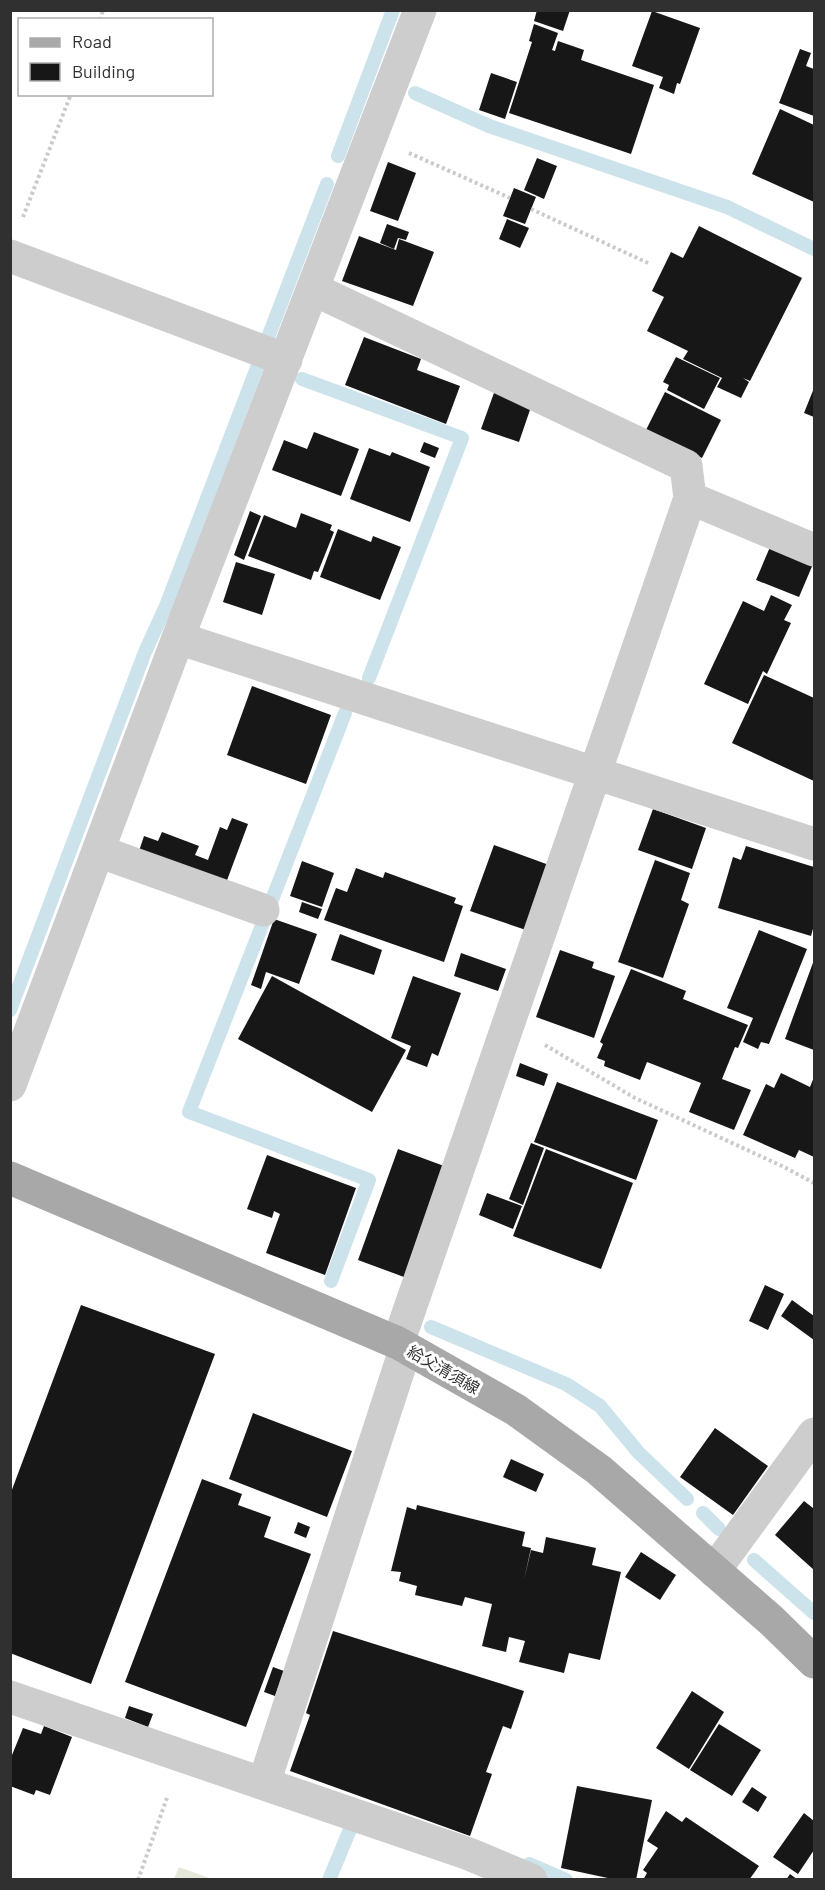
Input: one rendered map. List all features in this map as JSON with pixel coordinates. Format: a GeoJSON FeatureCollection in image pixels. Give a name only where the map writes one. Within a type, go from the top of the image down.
{"type":"FeatureCollection","features":[{"type":"Feature","properties":{"kind":"main road","name":"給父清須線"},"geometry":{"type":"LineString","coordinates":[[10,1178],[402,1345],[516,1410],[599,1470],[772,1621],[814,1662]]}},
{"type":"Feature","properties":{"kind":"street"},"geometry":{"type":"LineString","coordinates":[[10,1085],[178,638],[420,10]]}},
{"type":"Feature","properties":{"kind":"street"},"geometry":{"type":"LineString","coordinates":[[10,256],[286,360]]}},
{"type":"Feature","properties":{"kind":"street"},"geometry":{"type":"LineString","coordinates":[[264,1783],[402,1345],[508,1024],[690,498],[686,466],[313,289]]}},
{"type":"Feature","properties":{"kind":"street"},"geometry":{"type":"LineString","coordinates":[[690,498],[814,550]]}},
{"type":"Feature","properties":{"kind":"street"},"geometry":{"type":"LineString","coordinates":[[178,638],[814,844]]}},
{"type":"Feature","properties":{"kind":"street"},"geometry":{"type":"LineString","coordinates":[[98,851],[263,910]]}},
{"type":"Feature","properties":{"kind":"street"},"geometry":{"type":"LineString","coordinates":[[714,1570],[814,1434]]}},
{"type":"Feature","properties":{"kind":"street"},"geometry":{"type":"LineString","coordinates":[[10,1697],[469,1854],[531,1880]]}},
{"type":"Feature","properties":{"kind":"path"},"geometry":{"type":"LineString","coordinates":[[23,217],[70,96]]}},
{"type":"Feature","properties":{"kind":"path"},"geometry":{"type":"LineString","coordinates":[[372,136],[510,198]]}},
{"type":"Feature","properties":{"kind":"path"},"geometry":{"type":"LineString","coordinates":[[531,209],[648,263]]}},
{"type":"Feature","properties":{"kind":"path"},"geometry":{"type":"LineString","coordinates":[[508,1024],[635,1098],[814,1183]]}},
{"type":"Feature","properties":{"kind":"path"},"geometry":{"type":"LineString","coordinates":[[138,1880],[182,1756]]}},
{"type":"Feature","properties":{"kind":"shaded area"},"geometry":{"type":"Polygon","coordinates":[[[179,1867],[212,1879],[174,1879],[179,1867]]]}},
{"type":"Feature","properties":{"kind":"building"},"geometry":{"type":"Polygon","coordinates":[[[537,10],[570,10],[563,31],[534,21],[537,10]]]}},
{"type":"Feature","properties":{"kind":"building"},"geometry":{"type":"Polygon","coordinates":[[[652,11],[700,28],[680,84],[677,83],[674,94],[659,88],[663,77],[632,66],[652,11]]]}},
{"type":"Feature","properties":{"kind":"building"},"geometry":{"type":"Polygon","coordinates":[[[534,24],[558,33],[552,50],[555,51],[558,41],[584,50],[581,60],[654,85],[631,154],[509,113],[532,42],[529,41],[534,24]]]}},
{"type":"Feature","properties":{"kind":"building"},"geometry":{"type":"Polygon","coordinates":[[[800,49],[811,53],[806,66],[814,69],[814,116],[779,103],[800,49]]]}},
{"type":"Feature","properties":{"kind":"building"},"geometry":{"type":"Polygon","coordinates":[[[491,73],[517,82],[505,119],[479,110],[491,73]]]}},
{"type":"Feature","properties":{"kind":"building"},"geometry":{"type":"Polygon","coordinates":[[[780,109],[814,125],[814,202],[752,174],[780,109]]]}},
{"type":"Feature","properties":{"kind":"building"},"geometry":{"type":"Polygon","coordinates":[[[537,158],[557,166],[544,199],[524,190],[537,158]]]}},
{"type":"Feature","properties":{"kind":"building"},"geometry":{"type":"Polygon","coordinates":[[[388,162],[416,173],[398,221],[370,211],[388,162]]]}},
{"type":"Feature","properties":{"kind":"building"},"geometry":{"type":"Polygon","coordinates":[[[514,188],[536,197],[525,224],[503,216],[514,188]]]}},
{"type":"Feature","properties":{"kind":"building"},"geometry":{"type":"Polygon","coordinates":[[[507,219],[529,228],[520,248],[499,239],[507,219]]]}},
{"type":"Feature","properties":{"kind":"building"},"geometry":{"type":"Polygon","coordinates":[[[387,224],[409,232],[406,240],[398,238],[394,249],[380,243],[387,224]]]}},
{"type":"Feature","properties":{"kind":"building"},"geometry":{"type":"Polygon","coordinates":[[[699,226],[802,278],[750,381],[743,378],[749,382],[741,398],[717,387],[722,378],[683,359],[688,351],[647,331],[664,297],[652,291],[671,252],[683,258],[699,226]]]}},
{"type":"Feature","properties":{"kind":"building"},"geometry":{"type":"Polygon","coordinates":[[[359,236],[396,250],[399,239],[434,252],[413,306],[342,281],[359,236]]]}},
{"type":"Feature","properties":{"kind":"building"},"geometry":{"type":"Polygon","coordinates":[[[364,337],[421,359],[417,370],[460,386],[446,424],[345,385],[364,337]]]}},
{"type":"Feature","properties":{"kind":"building"},"geometry":{"type":"Polygon","coordinates":[[[676,357],[720,378],[704,409],[667,390],[669,385],[663,382],[676,357]]]}},
{"type":"Feature","properties":{"kind":"building"},"geometry":{"type":"Polygon","coordinates":[[[814,388],[814,417],[804,413],[814,388]]]}},
{"type":"Feature","properties":{"kind":"building"},"geometry":{"type":"Polygon","coordinates":[[[495,390],[532,404],[519,442],[481,429],[495,390]]]}},
{"type":"Feature","properties":{"kind":"building"},"geometry":{"type":"Polygon","coordinates":[[[665,392],[721,420],[702,458],[646,430],[665,392]]]}},
{"type":"Feature","properties":{"kind":"building"},"geometry":{"type":"Polygon","coordinates":[[[314,432],[359,449],[341,496],[272,470],[284,440],[307,449],[314,432]]]}},
{"type":"Feature","properties":{"kind":"building"},"geometry":{"type":"Polygon","coordinates":[[[424,442],[439,448],[435,458],[420,452],[424,442]]]}},
{"type":"Feature","properties":{"kind":"building"},"geometry":{"type":"Polygon","coordinates":[[[369,448],[390,456],[392,452],[430,467],[410,522],[350,499],[369,448]]]}},
{"type":"Feature","properties":{"kind":"building"},"geometry":{"type":"Polygon","coordinates":[[[250,511],[261,516],[244,560],[234,555],[250,511]]]}},
{"type":"Feature","properties":{"kind":"building"},"geometry":{"type":"Polygon","coordinates":[[[301,513],[332,525],[330,530],[334,532],[318,572],[314,571],[311,580],[248,556],[264,515],[296,528],[301,513]]]}},
{"type":"Feature","properties":{"kind":"building"},"geometry":{"type":"Polygon","coordinates":[[[338,529],[371,542],[373,536],[401,547],[380,600],[320,577],[338,529]]]}},
{"type":"Feature","properties":{"kind":"building"},"geometry":{"type":"Polygon","coordinates":[[[770,547],[813,564],[799,597],[756,580],[770,547]]]}},
{"type":"Feature","properties":{"kind":"building"},"geometry":{"type":"Polygon","coordinates":[[[236,562],[275,574],[262,615],[223,602],[236,562]]]}},
{"type":"Feature","properties":{"kind":"building"},"geometry":{"type":"Polygon","coordinates":[[[771,595],[792,605],[784,620],[791,623],[767,674],[763,671],[748,704],[704,684],[743,601],[764,611],[771,595]]]}},
{"type":"Feature","properties":{"kind":"building"},"geometry":{"type":"Polygon","coordinates":[[[764,675],[814,698],[814,781],[732,743],[764,675]]]}},
{"type":"Feature","properties":{"kind":"building"},"geometry":{"type":"Polygon","coordinates":[[[252,686],[331,715],[306,784],[227,755],[252,686]]]}},
{"type":"Feature","properties":{"kind":"building"},"geometry":{"type":"Polygon","coordinates":[[[653,809],[706,828],[692,869],[638,850],[653,809]]]}},
{"type":"Feature","properties":{"kind":"building"},"geometry":{"type":"Polygon","coordinates":[[[232,818],[248,824],[226,883],[139,851],[144,836],[158,841],[162,832],[199,846],[195,855],[208,860],[220,827],[227,830],[232,818]]]}},
{"type":"Feature","properties":{"kind":"building"},"geometry":{"type":"Polygon","coordinates":[[[494,845],[549,865],[526,930],[470,911],[494,845]]]}},
{"type":"Feature","properties":{"kind":"building"},"geometry":{"type":"Polygon","coordinates":[[[746,846],[814,867],[814,925],[811,936],[718,908],[733,857],[741,860],[746,846]]]}},
{"type":"Feature","properties":{"kind":"building"},"geometry":{"type":"Polygon","coordinates":[[[655,860],[690,873],[681,900],[689,904],[663,978],[618,962],[655,860]]]}},
{"type":"Feature","properties":{"kind":"building"},"geometry":{"type":"Polygon","coordinates":[[[302,861],[334,873],[322,907],[290,896],[302,861]]]}},
{"type":"Feature","properties":{"kind":"building"},"geometry":{"type":"Polygon","coordinates":[[[356,868],[383,878],[385,872],[456,898],[454,903],[463,906],[444,962],[324,920],[336,888],[347,892],[356,868]]]}},
{"type":"Feature","properties":{"kind":"building"},"geometry":{"type":"Polygon","coordinates":[[[302,902],[322,909],[318,919],[299,912],[302,902]]]}},
{"type":"Feature","properties":{"kind":"building"},"geometry":{"type":"Polygon","coordinates":[[[274,919],[317,934],[299,984],[266,972],[261,989],[251,985],[274,919]]]}},
{"type":"Feature","properties":{"kind":"building"},"geometry":{"type":"Polygon","coordinates":[[[759,930],[807,949],[769,1044],[761,1042],[758,1049],[743,1042],[753,1018],[727,1008],[759,930]]]}},
{"type":"Feature","properties":{"kind":"building"},"geometry":{"type":"Polygon","coordinates":[[[340,934],[382,950],[374,975],[331,960],[340,934]]]}},
{"type":"Feature","properties":{"kind":"building"},"geometry":{"type":"Polygon","coordinates":[[[560,950],[594,962],[592,968],[615,976],[594,1038],[536,1017],[560,950]]]}},
{"type":"Feature","properties":{"kind":"building"},"geometry":{"type":"Polygon","coordinates":[[[461,953],[506,969],[498,991],[454,976],[461,953]]]}},
{"type":"Feature","properties":{"kind":"building"},"geometry":{"type":"Polygon","coordinates":[[[814,960],[814,1050],[785,1039],[814,960]]]}},
{"type":"Feature","properties":{"kind":"building"},"geometry":{"type":"Polygon","coordinates":[[[631,969],[686,991],[683,999],[748,1025],[738,1048],[735,1047],[722,1079],[751,1090],[734,1130],[689,1112],[701,1083],[647,1062],[640,1080],[604,1066],[605,1061],[597,1058],[603,1044],[600,1042],[631,969]]]}},
{"type":"Feature","properties":{"kind":"building"},"geometry":{"type":"Polygon","coordinates":[[[272,976],[406,1050],[372,1112],[238,1039],[272,976]]]}},
{"type":"Feature","properties":{"kind":"building"},"geometry":{"type":"Polygon","coordinates":[[[413,976],[461,993],[438,1056],[432,1053],[427,1067],[406,1059],[411,1046],[391,1038],[413,976]]]}},
{"type":"Feature","properties":{"kind":"building"},"geometry":{"type":"Polygon","coordinates":[[[520,1063],[548,1074],[544,1086],[516,1076],[520,1063]]]}},
{"type":"Feature","properties":{"kind":"building"},"geometry":{"type":"Polygon","coordinates":[[[781,1073],[810,1087],[814,1077],[814,1157],[799,1150],[795,1158],[743,1135],[766,1084],[774,1088],[781,1073]]]}},
{"type":"Feature","properties":{"kind":"building"},"geometry":{"type":"Polygon","coordinates":[[[557,1082],[658,1120],[636,1180],[534,1142],[557,1082]]]}},
{"type":"Feature","properties":{"kind":"building"},"geometry":{"type":"Polygon","coordinates":[[[531,1143],[544,1148],[523,1205],[509,1199],[531,1143]]]}},
{"type":"Feature","properties":{"kind":"building"},"geometry":{"type":"Polygon","coordinates":[[[398,1149],[444,1166],[404,1277],[358,1260],[398,1149]]]}},
{"type":"Feature","properties":{"kind":"building"},"geometry":{"type":"Polygon","coordinates":[[[546,1149],[633,1183],[601,1269],[513,1236],[546,1149]]]}},
{"type":"Feature","properties":{"kind":"building"},"geometry":{"type":"Polygon","coordinates":[[[267,1155],[356,1188],[325,1275],[266,1253],[280,1214],[274,1211],[272,1218],[247,1209],[267,1155]]]}},
{"type":"Feature","properties":{"kind":"building"},"geometry":{"type":"Polygon","coordinates":[[[487,1193],[522,1206],[513,1229],[479,1215],[487,1193]]]}},
{"type":"Feature","properties":{"kind":"building"},"geometry":{"type":"Polygon","coordinates":[[[765,1285],[784,1294],[768,1330],[749,1321],[765,1285]]]}},
{"type":"Feature","properties":{"kind":"building"},"geometry":{"type":"Polygon","coordinates":[[[792,1300],[814,1316],[814,1340],[781,1316],[792,1300]]]}},
{"type":"Feature","properties":{"kind":"building"},"geometry":{"type":"Polygon","coordinates":[[[81,1305],[215,1354],[91,1684],[10,1653],[10,1495],[81,1305]]]}},
{"type":"Feature","properties":{"kind":"building"},"geometry":{"type":"Polygon","coordinates":[[[253,1413],[352,1451],[327,1517],[229,1479],[253,1413]]]}},
{"type":"Feature","properties":{"kind":"building"},"geometry":{"type":"Polygon","coordinates":[[[715,1428],[768,1466],[733,1515],[680,1477],[715,1428]]]}},
{"type":"Feature","properties":{"kind":"building"},"geometry":{"type":"Polygon","coordinates":[[[511,1459],[544,1474],[536,1492],[503,1477],[511,1459]]]}},
{"type":"Feature","properties":{"kind":"building"},"geometry":{"type":"Polygon","coordinates":[[[202,1479],[242,1494],[238,1505],[271,1517],[264,1537],[311,1554],[246,1727],[125,1682],[202,1479]]]}},
{"type":"Feature","properties":{"kind":"building"},"geometry":{"type":"Polygon","coordinates":[[[804,1501],[813,1508],[814,1506],[814,1570],[775,1535],[804,1501]]]}},
{"type":"Feature","properties":{"kind":"building"},"geometry":{"type":"Polygon","coordinates":[[[417,1505],[525,1532],[522,1546],[531,1548],[524,1580],[531,1550],[543,1553],[546,1537],[596,1548],[592,1565],[621,1572],[600,1660],[569,1653],[564,1673],[519,1662],[525,1641],[509,1637],[506,1652],[482,1646],[492,1604],[465,1597],[462,1606],[415,1595],[417,1586],[399,1581],[401,1572],[391,1571],[407,1507],[416,1510],[417,1505]]]}},
{"type":"Feature","properties":{"kind":"building"},"geometry":{"type":"Polygon","coordinates":[[[298,1522],[310,1527],[306,1538],[294,1533],[298,1522]]]}},
{"type":"Feature","properties":{"kind":"building"},"geometry":{"type":"Polygon","coordinates":[[[641,1552],[676,1575],[660,1600],[625,1577],[641,1552]]]}},
{"type":"Feature","properties":{"kind":"building"},"geometry":{"type":"Polygon","coordinates":[[[333,1631],[524,1691],[511,1729],[503,1726],[486,1772],[492,1774],[470,1836],[290,1771],[310,1715],[306,1713],[333,1631]]]}},
{"type":"Feature","properties":{"kind":"building"},"geometry":{"type":"Polygon","coordinates":[[[273,1667],[284,1671],[275,1696],[264,1692],[273,1667]]]}},
{"type":"Feature","properties":{"kind":"building"},"geometry":{"type":"Polygon","coordinates":[[[692,1691],[724,1712],[689,1769],[656,1748],[692,1691]]]}},
{"type":"Feature","properties":{"kind":"building"},"geometry":{"type":"Polygon","coordinates":[[[129,1706],[153,1714],[148,1727],[125,1718],[129,1706]]]}},
{"type":"Feature","properties":{"kind":"building"},"geometry":{"type":"Polygon","coordinates":[[[719,1724],[761,1750],[732,1796],[690,1770],[719,1724]]]}},
{"type":"Feature","properties":{"kind":"building"},"geometry":{"type":"Polygon","coordinates":[[[44,1726],[72,1737],[50,1795],[36,1790],[34,1795],[10,1786],[10,1760],[23,1728],[41,1734],[44,1726]]]}},
{"type":"Feature","properties":{"kind":"building"},"geometry":{"type":"Polygon","coordinates":[[[577,1786],[652,1800],[636,1880],[617,1880],[561,1868],[577,1786]]]}},
{"type":"Feature","properties":{"kind":"building"},"geometry":{"type":"Polygon","coordinates":[[[752,1787],[767,1797],[758,1812],[742,1802],[752,1787]]]}},
{"type":"Feature","properties":{"kind":"building"},"geometry":{"type":"Polygon","coordinates":[[[666,1811],[682,1822],[686,1817],[759,1866],[749,1880],[643,1880],[647,1873],[643,1870],[658,1848],[647,1841],[666,1811]]]}},
{"type":"Feature","properties":{"kind":"building"},"geometry":{"type":"Polygon","coordinates":[[[804,1813],[814,1821],[814,1850],[798,1874],[773,1857],[804,1813]]]}},
{"type":"Feature","properties":{"kind":"building"},"geometry":{"type":"Polygon","coordinates":[[[790,1874],[798,1880],[786,1880],[790,1874]]]}},
{"type":"Feature","properties":{"kind":"waterway"},"geometry":{"type":"LineString","coordinates":[[338,156],[393,10]]}},
{"type":"Feature","properties":{"kind":"waterway"},"geometry":{"type":"LineString","coordinates":[[415,93],[489,126],[727,207],[814,249]]}},
{"type":"Feature","properties":{"kind":"waterway"},"geometry":{"type":"LineString","coordinates":[[267,340],[327,184]]}},
{"type":"Feature","properties":{"kind":"waterway"},"geometry":{"type":"LineString","coordinates":[[10,1010],[145,652],[166,606],[258,365]]}},
{"type":"Feature","properties":{"kind":"waterway"},"geometry":{"type":"LineString","coordinates":[[302,379],[462,438],[369,678]]}},
{"type":"Feature","properties":{"kind":"waterway"},"geometry":{"type":"LineString","coordinates":[[331,1281],[369,1180],[189,1112],[345,713]]}},
{"type":"Feature","properties":{"kind":"waterway"},"geometry":{"type":"LineString","coordinates":[[431,1327],[566,1384],[600,1406],[638,1452],[687,1499]]}},
{"type":"Feature","properties":{"kind":"waterway"},"geometry":{"type":"LineString","coordinates":[[703,1513],[719,1529]]}},
{"type":"Feature","properties":{"kind":"waterway"},"geometry":{"type":"LineString","coordinates":[[754,1560],[814,1613]]}},
{"type":"Feature","properties":{"kind":"waterway"},"geometry":{"type":"LineString","coordinates":[[329,1880],[351,1827]]}},
{"type":"Feature","properties":{"kind":"waterway"},"geometry":{"type":"LineString","coordinates":[[529,1864],[566,1880]]}}]}
